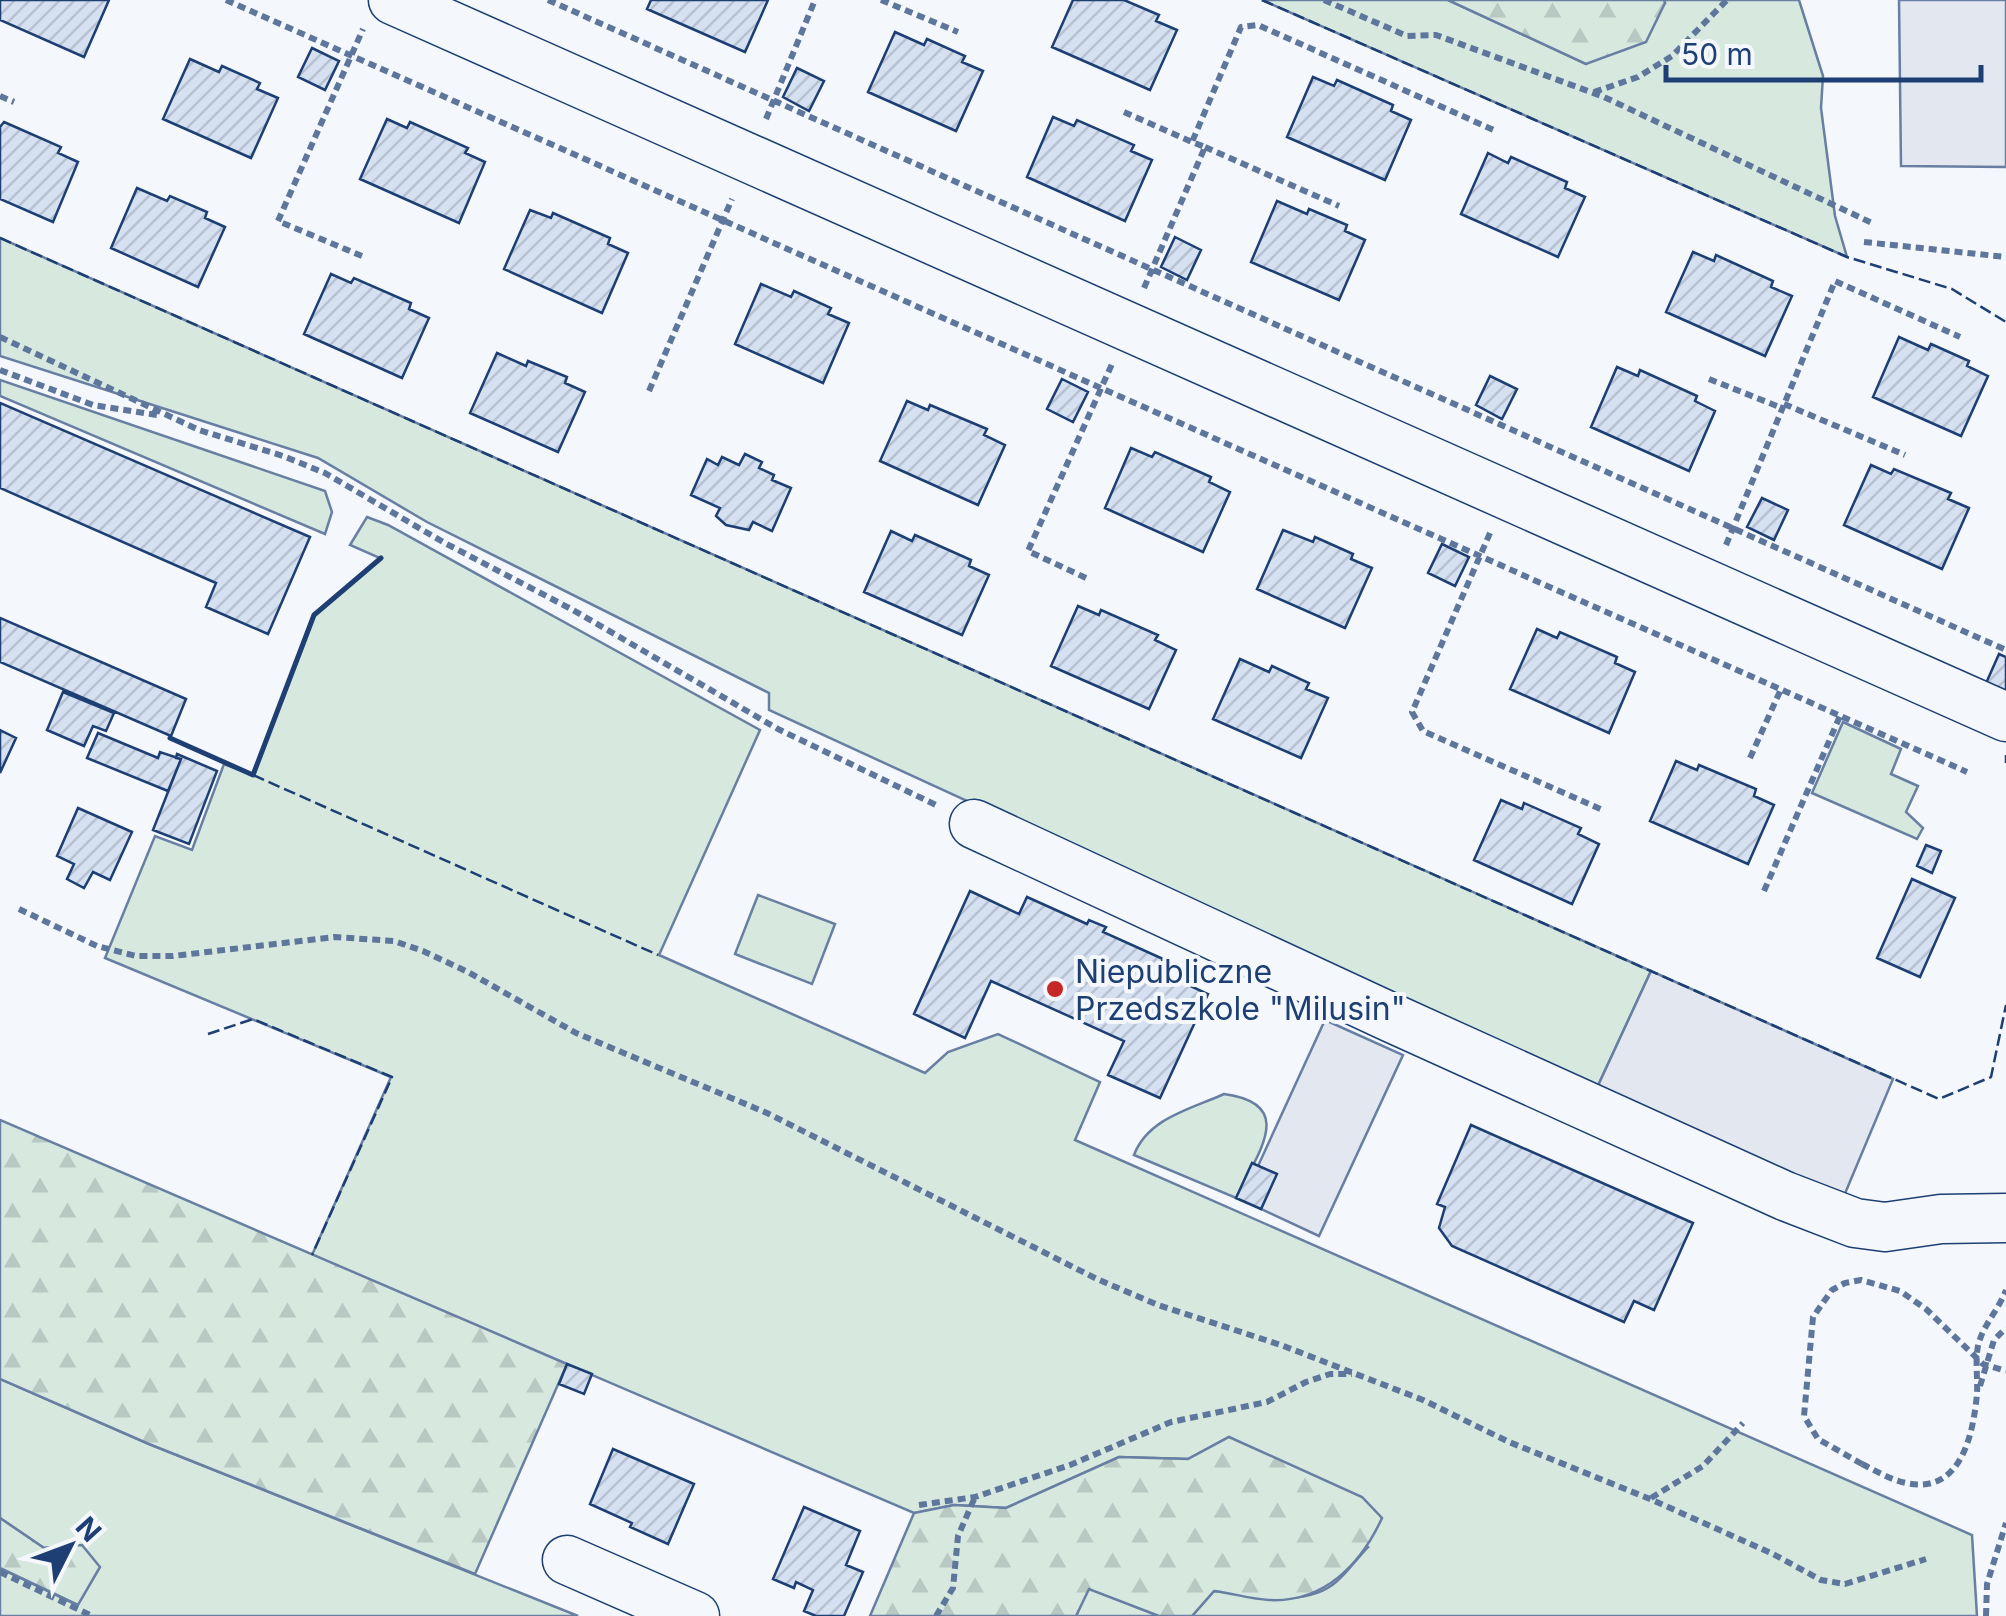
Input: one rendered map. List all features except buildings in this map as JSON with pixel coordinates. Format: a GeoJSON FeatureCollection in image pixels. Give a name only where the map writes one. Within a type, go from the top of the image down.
{"type":"FeatureCollection","features":[{"type":"Feature","properties":{"kind":"street"},"geometry":{"type":"LineString","coordinates":[[381,7],[1128,327],[2006,717]]}},
{"type":"Feature","properties":{"kind":"street"},"geometry":{"type":"LineString","coordinates":[[974,824],[1408,1026],[1854,1224],[1885,1227],[1941,1219],[2006,1218]]}},
{"type":"Feature","properties":{"kind":"street"},"geometry":{"type":"LineString","coordinates":[[566,1560],[695,1616]]}},
{"type":"Feature","properties":{"kind":"path"},"geometry":{"type":"LineString","coordinates":[[226,0],[1967,772]]}},
{"type":"Feature","properties":{"kind":"path"},"geometry":{"type":"LineString","coordinates":[[548,0],[2006,650]]}},
{"type":"Feature","properties":{"kind":"path"},"geometry":{"type":"LineString","coordinates":[[880,0],[958,32]]}},
{"type":"Feature","properties":{"kind":"path"},"geometry":{"type":"LineString","coordinates":[[1324,0],[1407,36],[1436,34],[1593,92],[1872,223]]}},
{"type":"Feature","properties":{"kind":"path"},"geometry":{"type":"LineString","coordinates":[[1593,92],[1638,78],[1672,56],[1727,0]]}},
{"type":"Feature","properties":{"kind":"path"},"geometry":{"type":"LineString","coordinates":[[362,256],[278,221],[351,56],[381,7]]}},
{"type":"Feature","properties":{"kind":"path"},"geometry":{"type":"LineString","coordinates":[[1192,142],[1242,27],[1258,26],[1496,131]]}},
{"type":"Feature","properties":{"kind":"path"},"geometry":{"type":"LineString","coordinates":[[0,96],[14,102]]}},
{"type":"Feature","properties":{"kind":"path"},"geometry":{"type":"LineString","coordinates":[[1124,112],[1339,206]]}},
{"type":"Feature","properties":{"kind":"path"},"geometry":{"type":"LineString","coordinates":[[1086,578],[1028,551],[1102,389],[1204,147]]}},
{"type":"Feature","properties":{"kind":"path"},"geometry":{"type":"LineString","coordinates":[[1864,242],[2006,256]]}},
{"type":"Feature","properties":{"kind":"path"},"geometry":{"type":"LineString","coordinates":[[1710,586],[1835,280],[1960,336]]}},
{"type":"Feature","properties":{"kind":"path"},"geometry":{"type":"LineString","coordinates":[[0,337],[170,418],[326,473],[778,729],[974,824]]}},
{"type":"Feature","properties":{"kind":"path"},"geometry":{"type":"LineString","coordinates":[[0,370],[93,405],[170,418]]}},
{"type":"Feature","properties":{"kind":"path"},"geometry":{"type":"LineString","coordinates":[[1710,379],[1905,454]]}},
{"type":"Feature","properties":{"kind":"path"},"geometry":{"type":"LineString","coordinates":[[1507,495],[1412,712],[1423,731],[1605,811]]}},
{"type":"Feature","properties":{"kind":"path"},"geometry":{"type":"LineString","coordinates":[[1750,758],[1781,689]]}},
{"type":"Feature","properties":{"kind":"path"},"geometry":{"type":"LineString","coordinates":[[1764,892],[1840,716]]}},
{"type":"Feature","properties":{"kind":"path"},"geometry":{"type":"LineString","coordinates":[[19,909],[97,946],[136,956],[173,956],[334,936],[394,941],[423,950],[576,1033],[767,1113],[1097,1279],[1158,1305],[1358,1374],[1509,1442],[1650,1498],[1821,1580],[1845,1584],[1926,1559]]}},
{"type":"Feature","properties":{"kind":"path"},"geometry":{"type":"LineString","coordinates":[[2006,1290],[1979,1340],[1976,1396],[1969,1446],[1945,1478],[1927,1485],[1904,1483],[1830,1449],[1809,1428],[1804,1416],[1813,1316],[1820,1302],[1845,1283],[1861,1280],[1900,1291],[1926,1308],[1983,1364],[2006,1371]]}},
{"type":"Feature","properties":{"kind":"path"},"geometry":{"type":"LineString","coordinates":[[1976,1396],[1994,1340],[2006,1328]]}},
{"type":"Feature","properties":{"kind":"path"},"geometry":{"type":"LineString","coordinates":[[919,1505],[975,1497],[1070,1465],[1171,1422],[1267,1402],[1330,1374],[1358,1374]]}},
{"type":"Feature","properties":{"kind":"path"},"geometry":{"type":"LineString","coordinates":[[1650,1498],[1702,1466],[1743,1423]]}},
{"type":"Feature","properties":{"kind":"path"},"geometry":{"type":"LineString","coordinates":[[936,1616],[953,1588],[958,1536],[975,1497]]}},
{"type":"Feature","properties":{"kind":"path"},"geometry":{"type":"LineString","coordinates":[[1986,1616],[1987,1584],[2006,1523]]}},
{"type":"Feature","properties":{"kind":"path"},"geometry":{"type":"LineString","coordinates":[[0,1572],[92,1616]]}},
{"type":"Feature","properties":{"kind":"green space"},"geometry":{"type":"Polygon","coordinates":[[[1262,0],[1448,0],[1586,64],[1664,0],[1799,0],[1823,76],[1821,108],[1835,216],[1847,257],[1262,0]]]}},
{"type":"Feature","properties":{"kind":"green space"},"geometry":{"type":"Polygon","coordinates":[[[1448,0],[1665,3],[1646,42],[1586,64],[1448,0]]]}},
{"type":"Feature","properties":{"kind":"green space"},"geometry":{"type":"Polygon","coordinates":[[[0,238],[1651,971],[1596,1090],[769,710],[769,693],[427,522],[318,458],[0,356],[0,238]]]}},
{"type":"Feature","properties":{"kind":"green space"},"geometry":{"type":"Polygon","coordinates":[[[0,380],[325,491],[332,512],[325,534],[0,396],[0,380]]]}},
{"type":"Feature","properties":{"kind":"green space"},"geometry":{"type":"Polygon","coordinates":[[[367,517],[760,730],[659,955],[925,1073],[948,1052],[998,1034],[1100,1082],[1075,1140],[1972,1535],[1977,1616],[1192,1616],[1214,1591],[1294,1598],[1323,1590],[1340,1578],[1368,1547],[1229,1437],[1188,1459],[1119,1457],[1006,1508],[954,1505],[914,1513],[312,1255],[391,1077],[105,958],[155,836],[192,850],[224,764],[253,775],[314,615],[380,558],[350,545],[367,517]]]}},
{"type":"Feature","properties":{"kind":"green space"},"geometry":{"type":"Polygon","coordinates":[[[1843,722],[1901,749],[1891,774],[1918,786],[1906,812],[1923,828],[1917,839],[1812,793],[1843,722]]]}},
{"type":"Feature","properties":{"kind":"green space"},"geometry":{"type":"Polygon","coordinates":[[[758,895],[835,924],[812,984],[735,954],[758,895]]]}},
{"type":"Feature","properties":{"kind":"green space"},"geometry":{"type":"Polygon","coordinates":[[[1224,1094],[1260,1108],[1266,1120],[1261,1149],[1236,1198],[1134,1155],[1160,1123],[1224,1094]]]}},
{"type":"Feature","properties":{"kind":"green space"},"geometry":{"type":"Polygon","coordinates":[[[0,1120],[567,1364],[475,1574],[149,1444],[0,1379],[0,1120]]]}},
{"type":"Feature","properties":{"kind":"green space"},"geometry":{"type":"Polygon","coordinates":[[[0,1379],[149,1444],[578,1616],[0,1616],[0,1568],[77,1605],[82,1545],[44,1548],[0,1518],[0,1379]]]}},
{"type":"Feature","properties":{"kind":"green space"},"geometry":{"type":"Polygon","coordinates":[[[1229,1437],[1362,1497],[1382,1518],[1352,1565],[1323,1588],[1289,1599],[1214,1591],[1192,1616],[1159,1616],[1089,1589],[1076,1616],[870,1616],[914,1513],[954,1505],[1006,1508],[1119,1457],[1188,1459],[1229,1437]]]}},
{"type":"Feature","properties":{"kind":"green space"},"geometry":{"type":"Polygon","coordinates":[[[0,1518],[44,1548],[82,1545],[100,1567],[78,1605],[0,1568],[0,1518]]]}},
{"type":"Feature","properties":{"kind":"green space"},"geometry":{"type":"Polygon","coordinates":[[[1088,1588],[1159,1616],[1076,1616],[1088,1588]]]}},
{"type":"Feature","properties":{"kind":"shaded area"},"geometry":{"type":"Polygon","coordinates":[[[1899,0],[2006,0],[2006,167],[1901,166],[1899,0]]]}},
{"type":"Feature","properties":{"kind":"shaded area"},"geometry":{"type":"Polygon","coordinates":[[[1651,971],[1893,1079],[1841,1203],[1596,1090],[1651,971]]]}},
{"type":"Feature","properties":{"kind":"shaded area"},"geometry":{"type":"Polygon","coordinates":[[[1325,1020],[1403,1055],[1319,1236],[1261,1209],[1276,1174],[1258,1166],[1325,1020]]]}},
{"type":"Feature","properties":{"kind":"fence"},"geometry":{"type":"LineString","coordinates":[[1262,0],[1847,257],[1952,289],[2006,322]]}},
{"type":"Feature","properties":{"kind":"fence"},"geometry":{"type":"LineString","coordinates":[[0,238],[1939,1099],[1991,1077],[2006,1005]]}},
{"type":"Feature","properties":{"kind":"fence"},"geometry":{"type":"LineString","coordinates":[[2006,755],[2006,763]]}},
{"type":"Feature","properties":{"kind":"fence"},"geometry":{"type":"LineString","coordinates":[[253,775],[658,955]]}},
{"type":"Feature","properties":{"kind":"fence"},"geometry":{"type":"LineString","coordinates":[[208,1034],[253,1019],[392,1077],[312,1255]]}},
{"type":"Feature","properties":{"kind":"wall"},"geometry":{"type":"LineString","coordinates":[[170,738],[253,775],[314,615],[381,558]]}},
{"type":"Feature","properties":{"kind":"place","name":"Niepubliczne Przedszkole \"Milusin\""},"geometry":{"type":"Point","coordinates":[1055,989]}}]}
